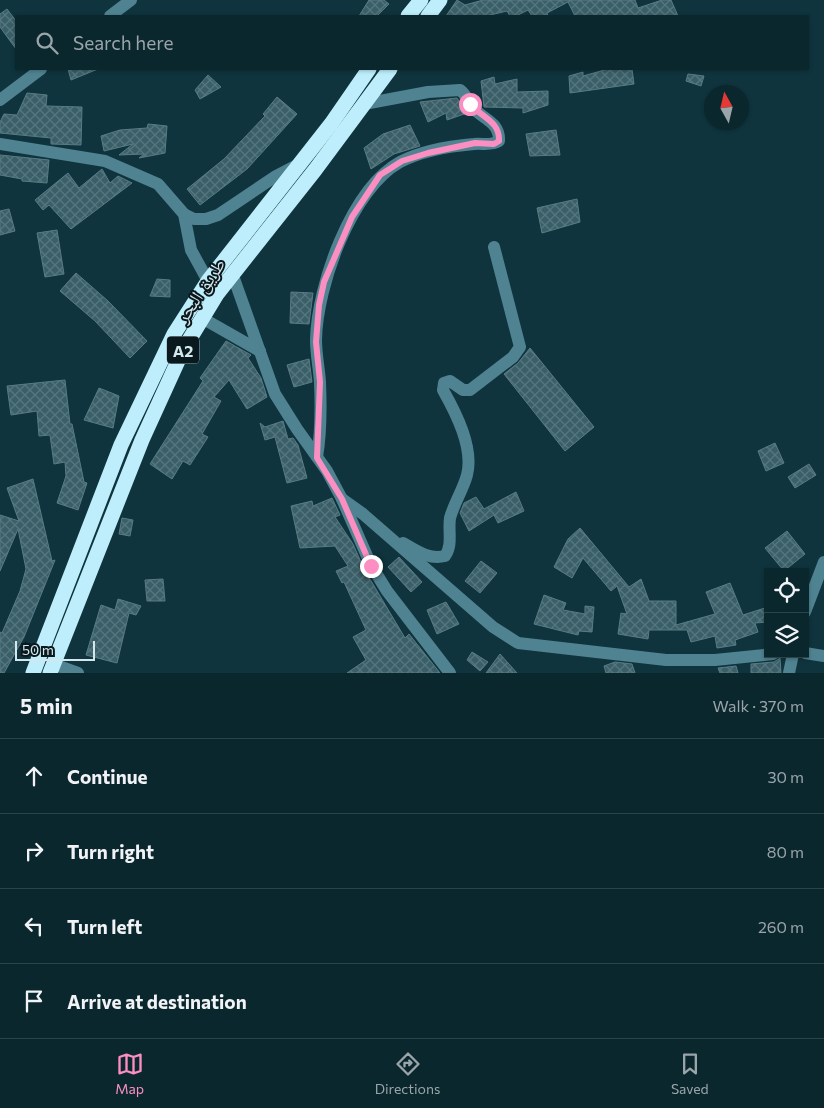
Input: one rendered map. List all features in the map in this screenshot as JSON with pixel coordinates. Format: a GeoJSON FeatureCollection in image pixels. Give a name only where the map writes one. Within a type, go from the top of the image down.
{"type":"FeatureCollection","features":[{"type":"Feature","properties":{"kind":"highway"},"geometry":{"type":"LineString","coordinates":[[410,15],[428,6]]}},
{"type":"Feature","properties":{"kind":"highway","name":"طريق البحر"},"geometry":{"type":"LineString","coordinates":[[33,673],[139,404],[174,334],[208,281],[331,124],[368,70]]}},
{"type":"Feature","properties":{"kind":"highway","name":"طريق البحر"},"geometry":{"type":"LineString","coordinates":[[51,669],[142,440],[184,350],[202,318],[232,273],[315,170],[389,70]]}},
{"type":"Feature","properties":{"kind":"street"},"geometry":{"type":"LineString","coordinates":[[111,15],[131,0]]}},
{"type":"Feature","properties":{"kind":"street"},"geometry":{"type":"LineString","coordinates":[[0,100],[40,70]]}},
{"type":"Feature","properties":{"kind":"street"},"geometry":{"type":"LineString","coordinates":[[317,458],[320,382],[316,342],[319,305],[324,282],[352,217],[380,175],[402,161],[475,143],[494,144],[499,141],[500,133],[494,123],[474,109],[467,95],[460,90],[428,92],[364,104]]}},
{"type":"Feature","properties":{"kind":"street"},"geometry":{"type":"LineString","coordinates":[[0,144],[105,161],[158,184],[184,214],[191,250],[208,281]]}},
{"type":"Feature","properties":{"kind":"street"},"geometry":{"type":"LineString","coordinates":[[184,214],[200,219],[218,215],[280,173],[299,164]]}},
{"type":"Feature","properties":{"kind":"street"},"geometry":{"type":"LineString","coordinates":[[386,534],[430,557],[445,556],[448,552],[452,511],[467,474],[469,461],[462,430],[443,390],[444,383],[450,381],[463,390],[470,390],[513,357],[520,347],[494,247]]}},
{"type":"Feature","properties":{"kind":"street"},"geometry":{"type":"LineString","coordinates":[[232,273],[275,394],[342,499],[360,545],[379,578],[450,673]]}},
{"type":"Feature","properties":{"kind":"street"},"geometry":{"type":"LineString","coordinates":[[202,318],[260,351]]}},
{"type":"Feature","properties":{"kind":"street"},"geometry":{"type":"LineString","coordinates":[[342,499],[386,534],[493,627],[518,643],[572,651],[666,660],[715,660],[764,655]]}},
{"type":"Feature","properties":{"kind":"street"},"geometry":{"type":"LineString","coordinates":[[809,601],[824,562]]}},
{"type":"Feature","properties":{"kind":"street"},"geometry":{"type":"LineString","coordinates":[[809,654],[824,656]]}},
{"type":"Feature","properties":{"kind":"street"},"geometry":{"type":"LineString","coordinates":[[789,673],[792,658]]}},
{"type":"Feature","properties":{"kind":"street"},"geometry":{"type":"LineString","coordinates":[[51,669],[78,673]]}},
{"type":"Feature","properties":{"kind":"building"},"geometry":{"type":"Polygon","coordinates":[[[369,0],[384,0],[389,4],[378,15],[360,15],[369,0]]]}},
{"type":"Feature","properties":{"kind":"building"},"geometry":{"type":"Polygon","coordinates":[[[457,0],[465,5],[483,0],[635,0],[638,8],[662,0],[671,0],[678,15],[574,15],[568,2],[547,13],[548,15],[531,15],[528,10],[518,15],[509,15],[507,11],[490,15],[447,15],[457,0]]]}},
{"type":"Feature","properties":{"kind":"building"},"geometry":{"type":"Polygon","coordinates":[[[7,9],[15,20],[15,48],[0,27],[0,14],[7,9]]]}},
{"type":"Feature","properties":{"kind":"building"},"geometry":{"type":"Polygon","coordinates":[[[68,70],[96,70],[71,80],[68,70]]]}},
{"type":"Feature","properties":{"kind":"building"},"geometry":{"type":"Polygon","coordinates":[[[604,70],[632,70],[634,84],[570,93],[569,76],[583,72],[583,76],[604,70]]]}},
{"type":"Feature","properties":{"kind":"building"},"geometry":{"type":"Polygon","coordinates":[[[688,74],[704,76],[701,86],[686,81],[688,74]]]}},
{"type":"Feature","properties":{"kind":"building"},"geometry":{"type":"Polygon","coordinates":[[[208,75],[221,87],[200,99],[195,90],[208,75]]]}},
{"type":"Feature","properties":{"kind":"building"},"geometry":{"type":"Polygon","coordinates":[[[494,77],[495,84],[517,79],[517,92],[548,91],[548,105],[523,113],[523,108],[484,107],[481,81],[494,77]]]}},
{"type":"Feature","properties":{"kind":"building"},"geometry":{"type":"Polygon","coordinates":[[[27,93],[47,95],[46,106],[82,107],[81,145],[51,144],[51,138],[0,133],[0,122],[4,114],[17,115],[27,93]]]}},
{"type":"Feature","properties":{"kind":"building"},"geometry":{"type":"Polygon","coordinates":[[[277,97],[297,114],[247,169],[200,205],[187,189],[224,159],[265,116],[263,114],[277,97]]]}},
{"type":"Feature","properties":{"kind":"building"},"geometry":{"type":"Polygon","coordinates":[[[457,98],[467,113],[447,120],[446,113],[428,122],[420,102],[457,98]]]}},
{"type":"Feature","properties":{"kind":"building"},"geometry":{"type":"Polygon","coordinates":[[[148,124],[167,126],[165,153],[139,158],[144,154],[119,155],[133,144],[104,151],[101,136],[120,130],[147,128],[148,124]]]}},
{"type":"Feature","properties":{"kind":"building"},"geometry":{"type":"Polygon","coordinates":[[[410,125],[420,146],[394,154],[371,169],[364,148],[383,134],[410,125]]]}},
{"type":"Feature","properties":{"kind":"building"},"geometry":{"type":"Polygon","coordinates":[[[556,130],[560,155],[530,156],[526,134],[556,130]]]}},
{"type":"Feature","properties":{"kind":"building"},"geometry":{"type":"Polygon","coordinates":[[[0,155],[49,160],[47,183],[22,181],[22,179],[0,175],[0,155]]]}},
{"type":"Feature","properties":{"kind":"building"},"geometry":{"type":"Polygon","coordinates":[[[102,169],[110,183],[118,176],[132,183],[71,229],[49,205],[43,210],[35,200],[68,173],[79,188],[102,169]]]}},
{"type":"Feature","properties":{"kind":"building"},"geometry":{"type":"Polygon","coordinates":[[[577,199],[580,222],[542,233],[537,208],[577,199]]]}},
{"type":"Feature","properties":{"kind":"building"},"geometry":{"type":"Polygon","coordinates":[[[9,209],[15,231],[0,235],[0,211],[9,209]]]}},
{"type":"Feature","properties":{"kind":"building"},"geometry":{"type":"Polygon","coordinates":[[[57,230],[64,274],[45,277],[37,233],[57,230]]]}},
{"type":"Feature","properties":{"kind":"building"},"geometry":{"type":"Polygon","coordinates":[[[76,273],[108,301],[147,341],[130,358],[95,321],[60,291],[76,273]]]}},
{"type":"Feature","properties":{"kind":"building"},"geometry":{"type":"Polygon","coordinates":[[[157,279],[170,280],[170,297],[150,296],[157,279]]]}},
{"type":"Feature","properties":{"kind":"building"},"geometry":{"type":"Polygon","coordinates":[[[291,292],[313,293],[309,324],[290,323],[291,292]]]}},
{"type":"Feature","properties":{"kind":"building"},"geometry":{"type":"Polygon","coordinates":[[[226,341],[251,355],[248,358],[261,378],[267,397],[247,409],[229,380],[214,397],[221,401],[202,434],[208,437],[190,465],[183,461],[172,479],[150,464],[203,381],[200,378],[226,341]]]}},
{"type":"Feature","properties":{"kind":"building"},"geometry":{"type":"Polygon","coordinates":[[[530,348],[594,427],[565,451],[504,374],[518,363],[530,348]]]}},
{"type":"Feature","properties":{"kind":"building"},"geometry":{"type":"Polygon","coordinates":[[[309,359],[312,382],[294,387],[287,365],[309,359]]]}},
{"type":"Feature","properties":{"kind":"building"},"geometry":{"type":"Polygon","coordinates":[[[65,380],[70,424],[72,424],[84,482],[87,483],[78,510],[57,503],[66,476],[65,462],[54,464],[50,435],[39,436],[37,411],[11,415],[7,386],[65,380]]]}},
{"type":"Feature","properties":{"kind":"building"},"geometry":{"type":"Polygon","coordinates":[[[99,388],[119,396],[113,428],[84,420],[99,388]]]}},
{"type":"Feature","properties":{"kind":"building"},"geometry":{"type":"Polygon","coordinates":[[[283,421],[288,439],[293,438],[298,445],[307,478],[287,483],[275,437],[265,440],[260,423],[265,427],[283,421]]]}},
{"type":"Feature","properties":{"kind":"building"},"geometry":{"type":"Polygon","coordinates":[[[775,443],[784,463],[766,471],[758,451],[775,443]]]}},
{"type":"Feature","properties":{"kind":"building"},"geometry":{"type":"Polygon","coordinates":[[[809,464],[816,475],[795,488],[788,477],[809,464]]]}},
{"type":"Feature","properties":{"kind":"building"},"geometry":{"type":"Polygon","coordinates":[[[33,479],[52,561],[55,560],[24,637],[4,673],[0,673],[0,632],[2,633],[20,591],[26,569],[18,529],[0,571],[0,515],[19,521],[7,488],[33,479]]]}},
{"type":"Feature","properties":{"kind":"building"},"geometry":{"type":"Polygon","coordinates":[[[516,492],[524,511],[498,523],[494,515],[469,531],[460,513],[464,503],[476,497],[484,509],[516,492]]]}},
{"type":"Feature","properties":{"kind":"building"},"geometry":{"type":"Polygon","coordinates":[[[332,498],[340,515],[335,517],[353,544],[364,569],[405,638],[409,634],[440,673],[347,673],[366,660],[353,637],[366,630],[344,582],[342,583],[336,571],[348,566],[335,546],[300,548],[291,506],[312,501],[313,506],[332,498]]]}},
{"type":"Feature","properties":{"kind":"building"},"geometry":{"type":"Polygon","coordinates":[[[122,518],[133,520],[130,536],[119,534],[122,518]]]}},
{"type":"Feature","properties":{"kind":"building"},"geometry":{"type":"Polygon","coordinates":[[[580,528],[629,587],[641,579],[649,601],[676,601],[676,625],[715,614],[706,592],[730,583],[743,615],[764,608],[764,622],[755,623],[758,632],[735,640],[736,645],[717,648],[715,636],[691,642],[687,630],[649,630],[648,639],[618,634],[621,613],[627,614],[617,586],[611,591],[583,558],[572,578],[554,567],[568,539],[580,528]]]}},
{"type":"Feature","properties":{"kind":"building"},"geometry":{"type":"Polygon","coordinates":[[[787,531],[805,554],[788,568],[782,568],[765,548],[787,531]]]}},
{"type":"Feature","properties":{"kind":"building"},"geometry":{"type":"Polygon","coordinates":[[[399,557],[422,582],[411,592],[388,567],[399,557]]]}},
{"type":"Feature","properties":{"kind":"building"},"geometry":{"type":"Polygon","coordinates":[[[481,561],[497,573],[480,593],[465,581],[481,561]]]}},
{"type":"Feature","properties":{"kind":"building"},"geometry":{"type":"Polygon","coordinates":[[[163,579],[165,601],[147,601],[145,580],[163,579]]]}},
{"type":"Feature","properties":{"kind":"building"},"geometry":{"type":"Polygon","coordinates":[[[544,595],[566,603],[563,610],[585,614],[585,606],[594,607],[592,632],[579,631],[578,635],[534,624],[544,595]]]}},
{"type":"Feature","properties":{"kind":"building"},"geometry":{"type":"Polygon","coordinates":[[[118,599],[141,606],[136,615],[129,613],[117,663],[86,655],[101,605],[115,610],[118,599]]]}},
{"type":"Feature","properties":{"kind":"building"},"geometry":{"type":"Polygon","coordinates":[[[446,602],[459,624],[437,634],[427,610],[446,602]]]}},
{"type":"Feature","properties":{"kind":"building"},"geometry":{"type":"Polygon","coordinates":[[[472,652],[488,662],[480,671],[467,660],[472,652]]]}},
{"type":"Feature","properties":{"kind":"building"},"geometry":{"type":"Polygon","coordinates":[[[500,654],[517,673],[486,673],[500,654]]]}},
{"type":"Feature","properties":{"kind":"building"},"geometry":{"type":"Polygon","coordinates":[[[780,658],[781,673],[751,673],[751,664],[774,662],[780,658]]]}},
{"type":"Feature","properties":{"kind":"building"},"geometry":{"type":"Polygon","coordinates":[[[615,662],[632,664],[635,673],[606,673],[604,666],[615,662]]]}},
{"type":"Feature","properties":{"kind":"building"},"geometry":{"type":"Polygon","coordinates":[[[736,666],[738,673],[720,673],[718,668],[736,666]]]}},
{"type":"Feature","properties":{"kind":"route"},"geometry":{"type":"LineString","coordinates":[[371,566],[360,545],[342,499],[327,471],[317,458],[320,382],[316,342],[319,305],[324,282],[352,217],[380,175],[402,161],[428,153],[475,143],[494,144],[499,141],[500,133],[494,123],[470,104]]}}]}
